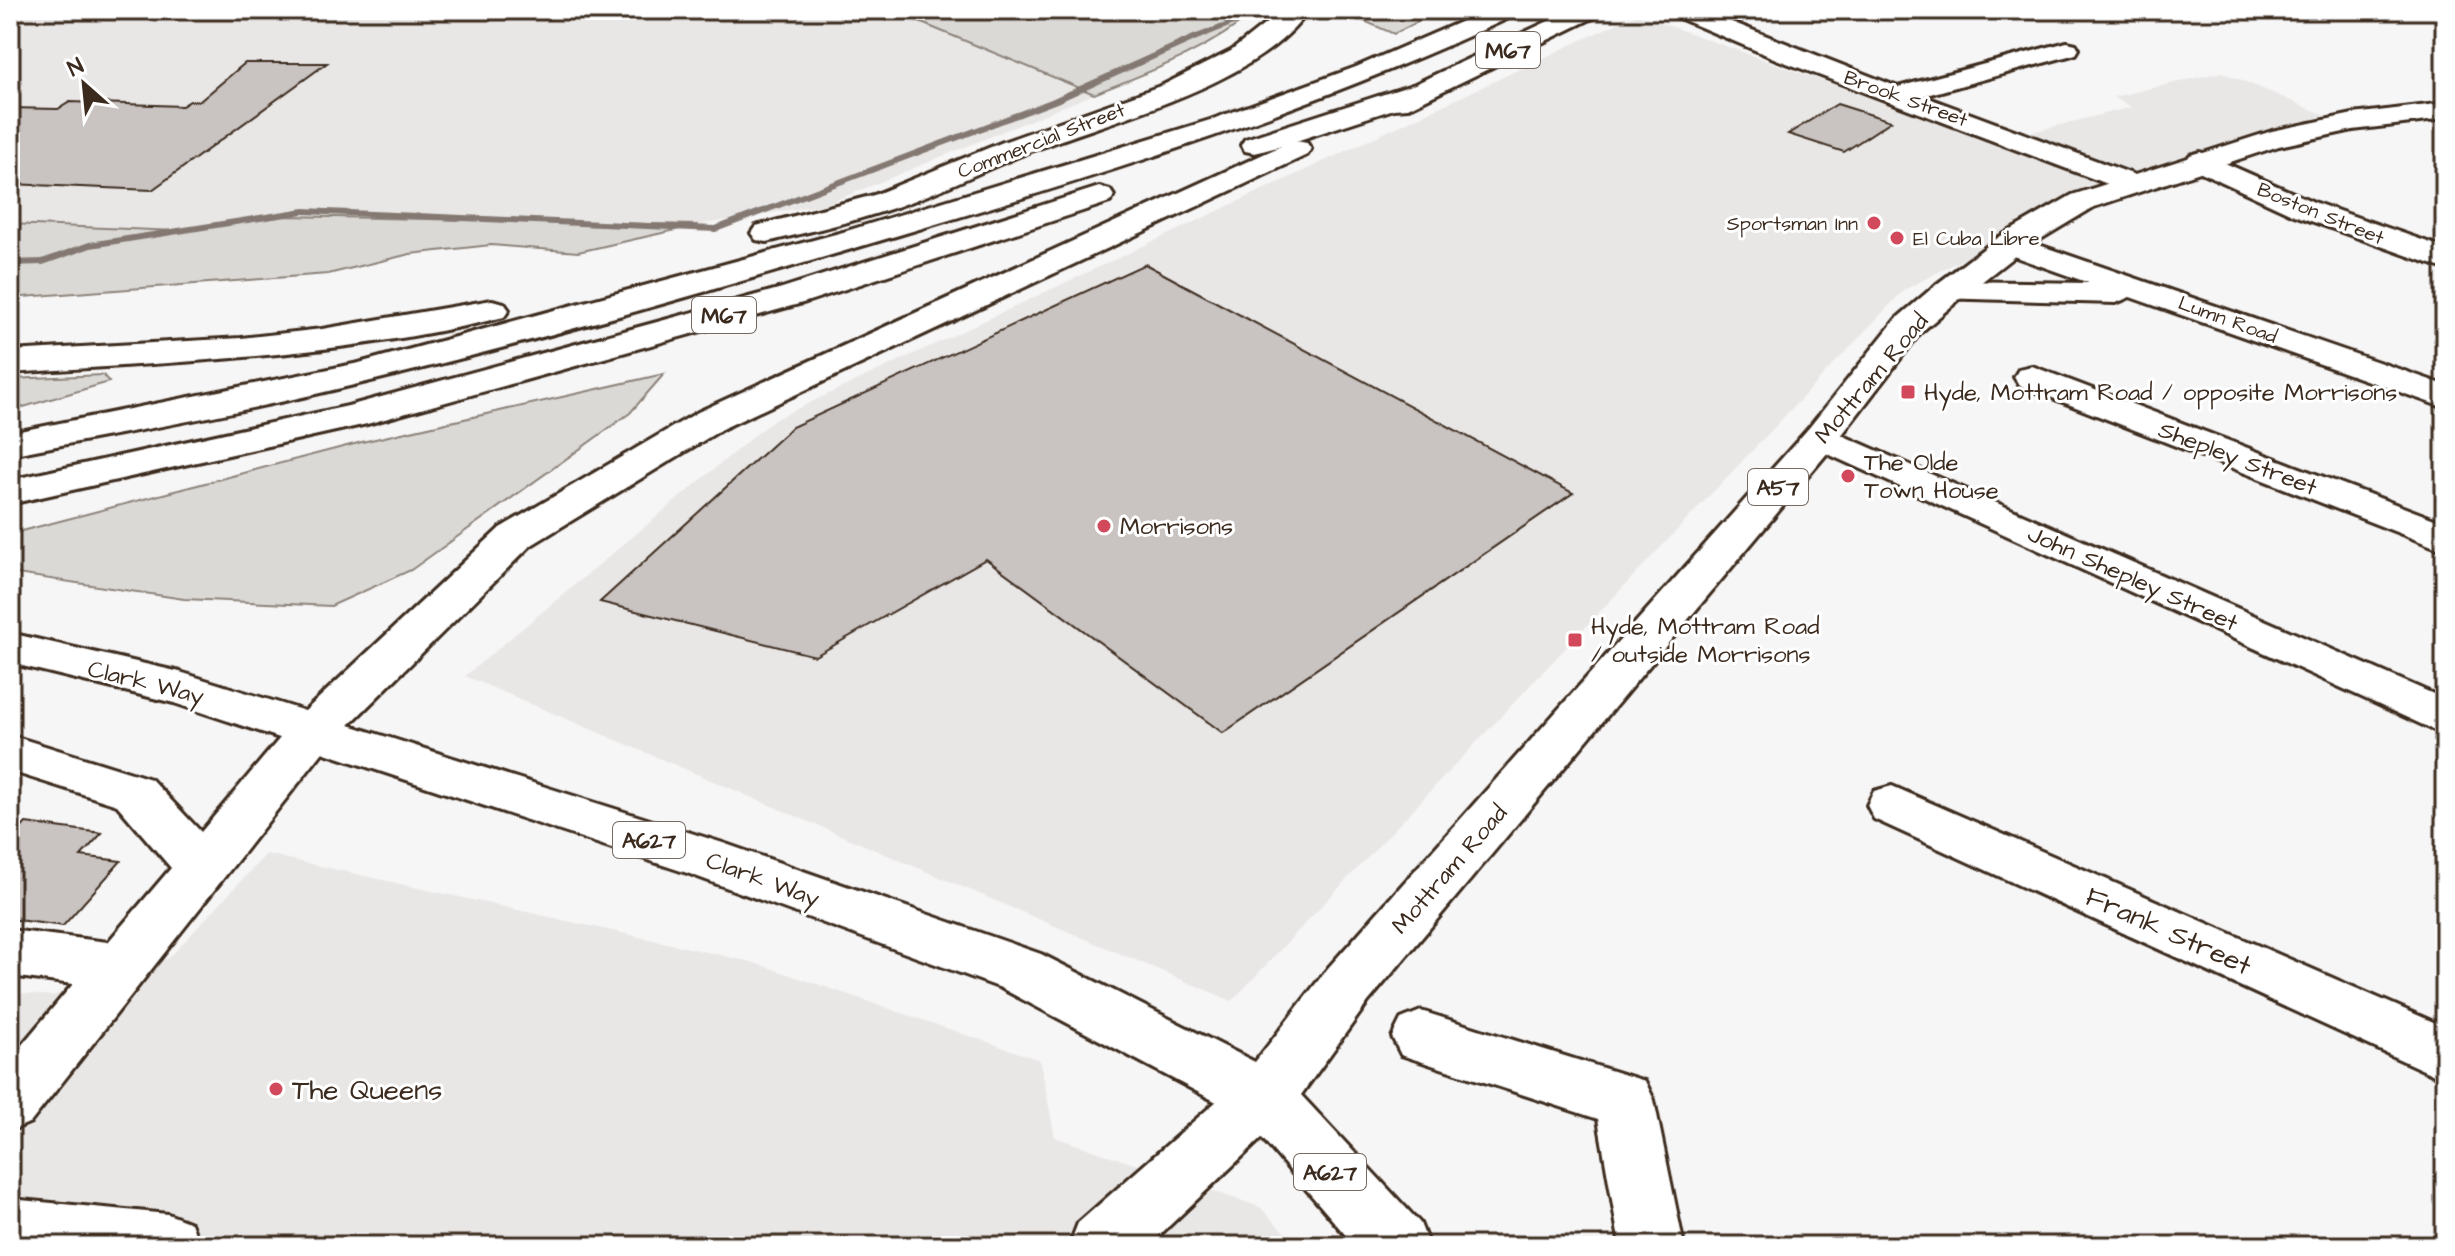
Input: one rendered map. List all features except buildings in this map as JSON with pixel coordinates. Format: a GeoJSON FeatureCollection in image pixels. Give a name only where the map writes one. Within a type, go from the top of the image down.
{"type":"FeatureCollection","features":[{"type":"Feature","properties":{"kind":"main road","name":"Commercial Street"},"geometry":{"type":"LineString","coordinates":[[767,233],[885,201],[1029,142],[1159,96],[1224,65],[1275,34],[1297,10]]}},
{"type":"Feature","properties":{"kind":"main road","name":"M67"},"geometry":{"type":"LineString","coordinates":[[10,444],[360,372],[850,240],[1273,109],[1419,53],[1507,10]]}},
{"type":"Feature","properties":{"kind":"main road","name":"M67"},"geometry":{"type":"LineString","coordinates":[[313,731],[515,537],[711,420],[1591,10]]}},
{"type":"Feature","properties":{"kind":"main road","name":"Brook Street"},"geometry":{"type":"LineString","coordinates":[[1680,10],[2133,184]]}},
{"type":"Feature","properties":{"kind":"main road"},"geometry":{"type":"LineString","coordinates":[[1899,95],[2067,49]]}},
{"type":"Feature","properties":{"kind":"main road","name":"M67"},"geometry":{"type":"LineString","coordinates":[[10,492],[354,416],[794,295],[1424,90]]}},
{"type":"Feature","properties":{"kind":"main road","name":"Mottram Road"},"geometry":{"type":"LineString","coordinates":[[1101,1246],[1264,1097],[1348,985],[1821,437],[1908,326],[1949,291],[2010,244],[2083,201],[2272,139],[2353,122],[2445,111]]}},
{"type":"Feature","properties":{"kind":"main road","name":"Boston Street"},"geometry":{"type":"LineString","coordinates":[[2200,161],[2305,209],[2445,259]]}},
{"type":"Feature","properties":{"kind":"main road","name":"M67"},"geometry":{"type":"LineString","coordinates":[[10,362],[241,348],[322,339],[443,319],[850,240]]}},
{"type":"Feature","properties":{"kind":"main road","name":"Lumn Road"},"geometry":{"type":"LineString","coordinates":[[2010,244],[2445,397]]}},
{"type":"Feature","properties":{"kind":"main road"},"geometry":{"type":"LineString","coordinates":[[1949,291],[2154,293]]}},
{"type":"Feature","properties":{"kind":"main road","name":"Shepley Street"},"geometry":{"type":"LineString","coordinates":[[2032,377],[2445,538]]}},
{"type":"Feature","properties":{"kind":"main road","name":"John Shepley Street"},"geometry":{"type":"LineString","coordinates":[[1821,437],[2445,718]]}},
{"type":"Feature","properties":{"kind":"main road","name":"Clark Way"},"geometry":{"type":"LineString","coordinates":[[10,648],[180,688],[705,858],[1021,971],[1264,1097]]}},
{"type":"Feature","properties":{"kind":"main road"},"geometry":{"type":"LineString","coordinates":[[10,1103],[313,731]]}},
{"type":"Feature","properties":{"kind":"main road"},"geometry":{"type":"LineString","coordinates":[[10,753],[134,792],[202,868]]}},
{"type":"Feature","properties":{"kind":"main road","name":"Frank Street"},"geometry":{"type":"LineString","coordinates":[[1892,805],[2445,1054]]}},
{"type":"Feature","properties":{"kind":"main road"},"geometry":{"type":"LineString","coordinates":[[10,953],[122,967]]}},
{"type":"Feature","properties":{"kind":"main road"},"geometry":{"type":"LineString","coordinates":[[1421,1037],[1624,1100],[1652,1246]]}},
{"type":"Feature","properties":{"kind":"main road","name":"A627"},"geometry":{"type":"LineString","coordinates":[[1264,1097],[1397,1246]]}},
{"type":"Feature","properties":{"kind":"main road"},"geometry":{"type":"LineString","coordinates":[[10,1231],[168,1246]]}},
{"type":"Feature","properties":{"kind":"shaded area"},"geometry":{"type":"Polygon","coordinates":[[[890,10],[1094,94],[827,204],[698,225],[286,216],[177,231],[10,224],[10,12],[890,10]]]}},
{"type":"Feature","properties":{"kind":"shaded area"},"geometry":{"type":"Polygon","coordinates":[[[890,10],[1257,10],[1199,49],[1094,94],[890,10]]]}},
{"type":"Feature","properties":{"kind":"shaded area"},"geometry":{"type":"Polygon","coordinates":[[[1349,10],[1441,10],[1394,34],[1357,18],[1349,10]]]}},
{"type":"Feature","properties":{"kind":"shaded area"},"geometry":{"type":"Polygon","coordinates":[[[1637,14],[1992,142],[2131,107],[2113,97],[2222,72],[2325,115],[2081,198],[1904,290],[1232,1001],[465,676],[773,420],[1637,14]]]}},
{"type":"Feature","properties":{"kind":"shaded area"},"geometry":{"type":"Polygon","coordinates":[[[286,216],[698,225],[578,252],[491,245],[410,254],[328,274],[10,298],[10,224],[177,231],[286,216]]]}},
{"type":"Feature","properties":{"kind":"shaded area"},"geometry":{"type":"Polygon","coordinates":[[[664,374],[630,413],[411,570],[331,606],[184,599],[10,573],[10,534],[362,442],[664,374]]]}},
{"type":"Feature","properties":{"kind":"shaded area"},"geometry":{"type":"Polygon","coordinates":[[[103,375],[109,382],[10,411],[10,379],[103,375]]]}},
{"type":"Feature","properties":{"kind":"shaded area"},"geometry":{"type":"Polygon","coordinates":[[[266,854],[752,962],[1040,1060],[1055,1137],[1260,1207],[1298,1246],[10,1246],[10,992],[52,996],[169,958],[266,854]]]}},
{"type":"Feature","properties":{"kind":"waterway"},"geometry":{"type":"LineString","coordinates":[[10,263],[43,262],[89,245],[304,211],[716,229],[1054,101],[1194,38],[1267,10]]}},
{"type":"Feature","properties":{"kind":"place","name":"Sportsman Inn"},"geometry":{"type":"Point","coordinates":[1874,223]}},
{"type":"Feature","properties":{"kind":"place","name":"El Cuba Libre"},"geometry":{"type":"Point","coordinates":[1897,238]}},
{"type":"Feature","properties":{"kind":"place","name":"Hyde, Mottram Road / opposite Morrisons"},"geometry":{"type":"Point","coordinates":[1908,392]}},
{"type":"Feature","properties":{"kind":"place","name":"The Olde Town House"},"geometry":{"type":"Point","coordinates":[1848,476]}},
{"type":"Feature","properties":{"kind":"place","name":"Morrisons"},"geometry":{"type":"Point","coordinates":[1104,526]}},
{"type":"Feature","properties":{"kind":"place","name":"Hyde, Mottram Road / outside Morrisons"},"geometry":{"type":"Point","coordinates":[1575,640]}},
{"type":"Feature","properties":{"kind":"place","name":"The Queens"},"geometry":{"type":"Point","coordinates":[276,1089]}}]}
